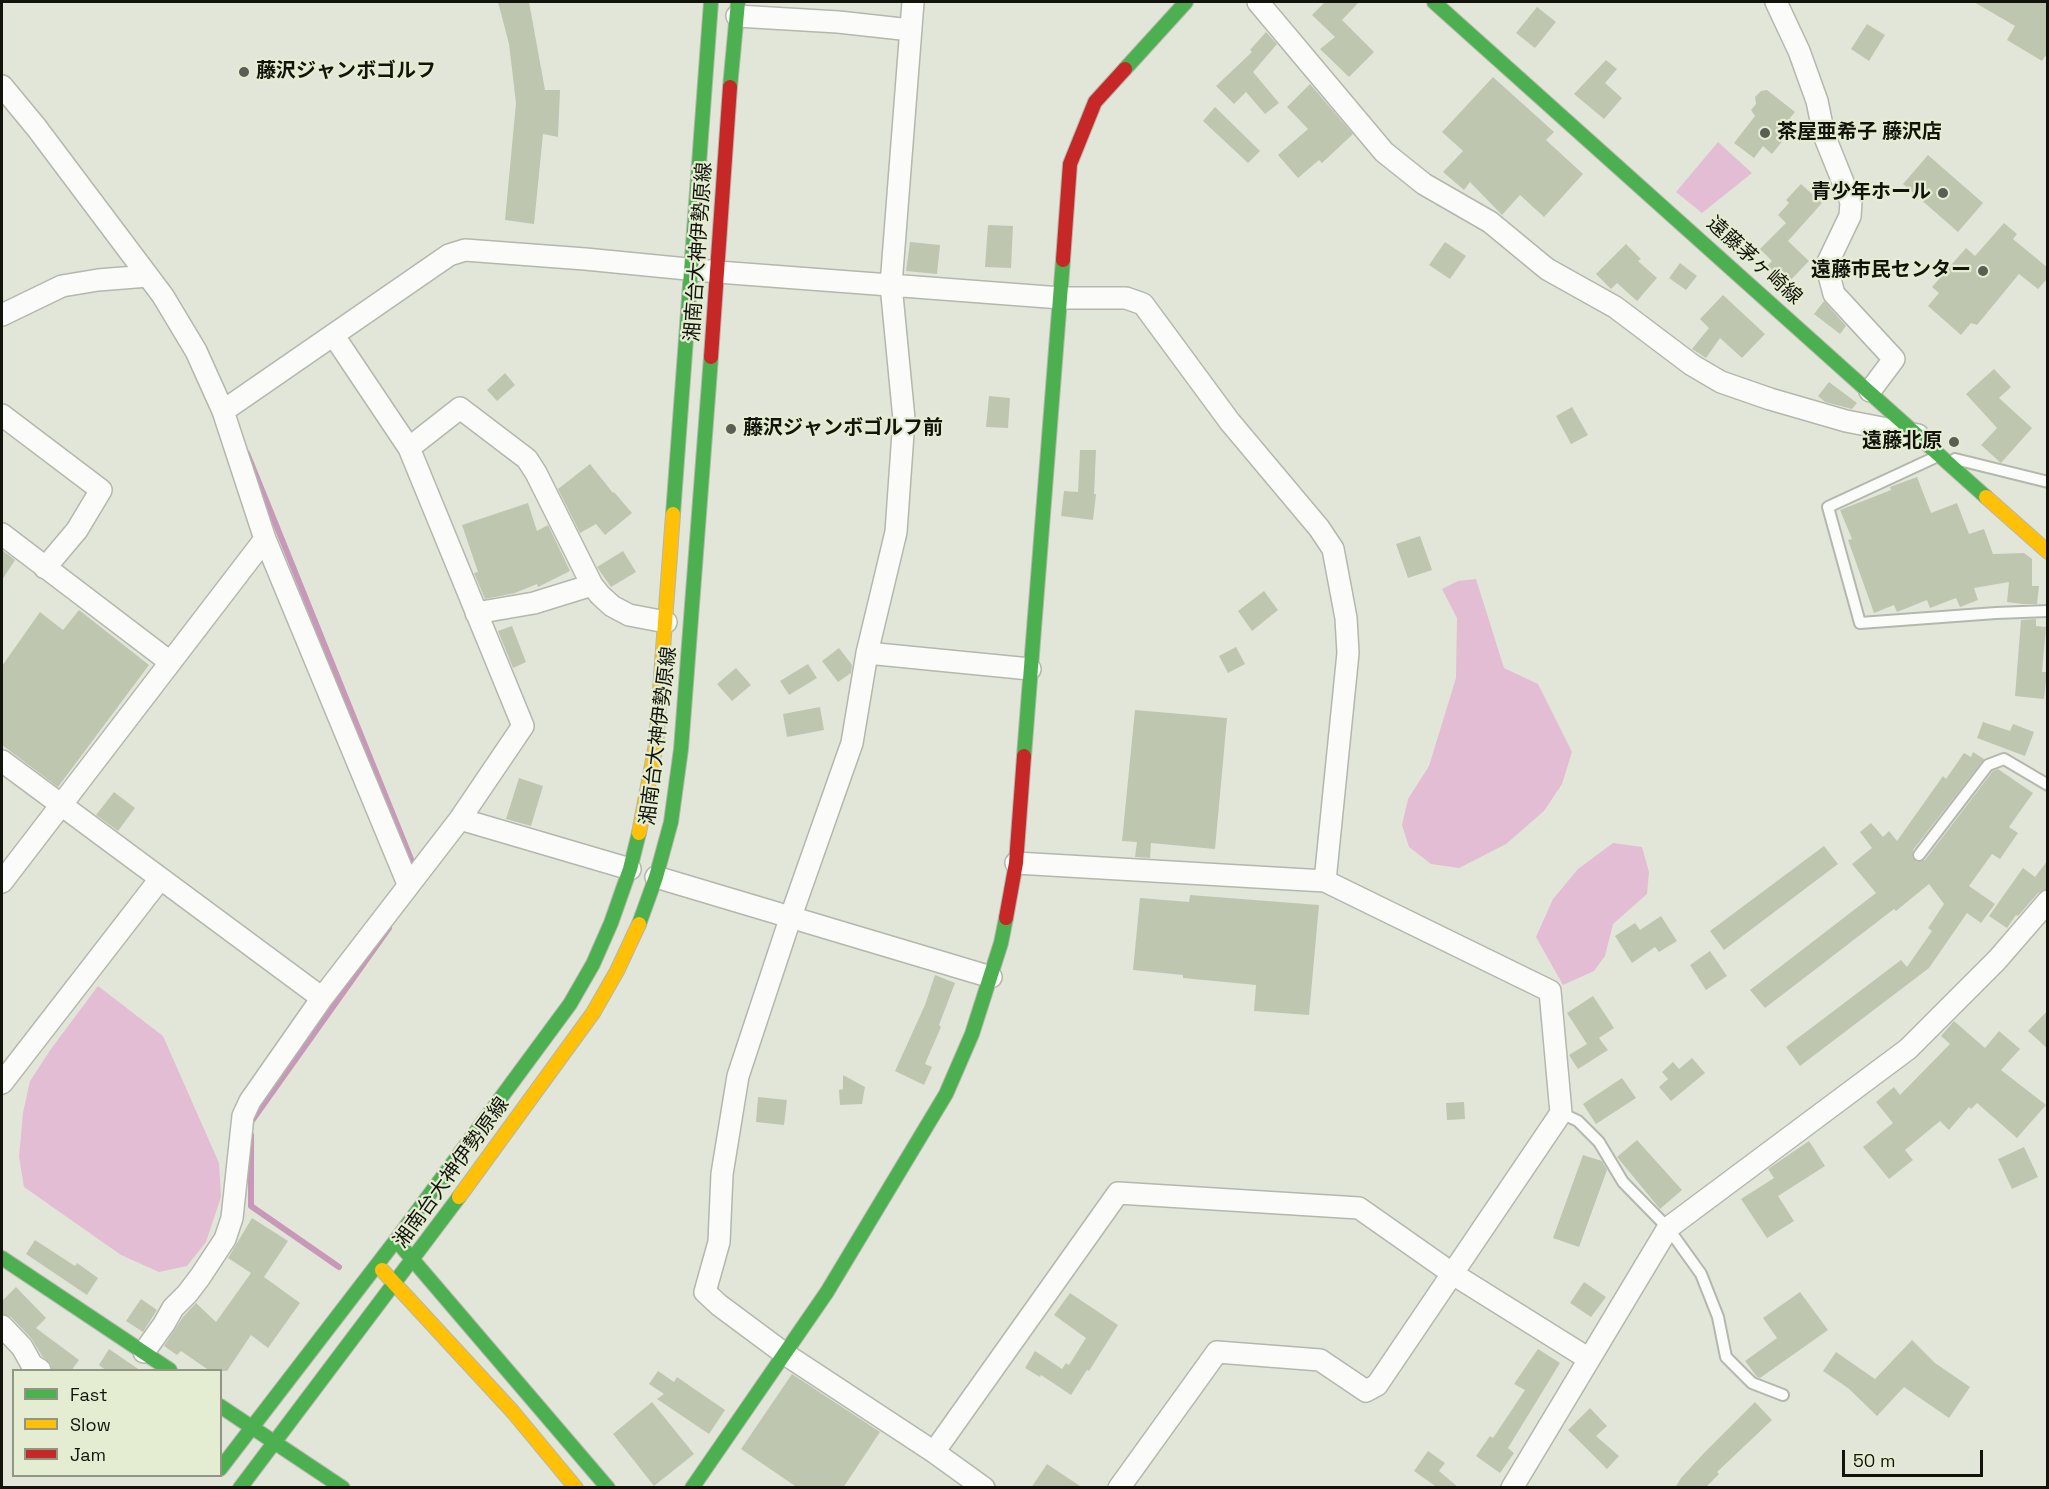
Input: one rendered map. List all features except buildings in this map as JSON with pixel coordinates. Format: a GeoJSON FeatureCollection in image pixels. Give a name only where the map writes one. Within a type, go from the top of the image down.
{"type":"FeatureCollection","features":[{"type":"Feature","properties":{"kind":"street","name":"湘南台大神伊勢原線"},"geometry":{"type":"LineString","coordinates":[[222,1466],[396,1240],[570,1004],[593,964],[611,923],[630,869],[644,814],[656,744],[711,2]]}},
{"type":"Feature","properties":{"kind":"street"},"geometry":{"type":"LineString","coordinates":[[912,2],[891,285],[904,419],[896,532],[867,652],[852,743],[738,1076],[722,1174],[719,1242],[705,1292],[785,1354],[934,1452],[984,1488]]}},
{"type":"Feature","properties":{"kind":"street"},"geometry":{"type":"LineString","coordinates":[[692,1488],[827,1292],[946,1094],[972,1034],[991,977],[1001,943],[1016,863],[1070,164],[1095,102],[1186,2]]}},
{"type":"Feature","properties":{"kind":"street"},"geometry":{"type":"LineString","coordinates":[[1258,2],[1384,152],[1424,184],[1490,222],[1547,269],[1615,307],[1692,365],[1721,382],[1770,399],[1845,421],[1919,435]]}},
{"type":"Feature","properties":{"kind":"street","name":"遠藤茅ヶ崎線"},"geometry":{"type":"LineString","coordinates":[[1434,2],[2048,552]]}},
{"type":"Feature","properties":{"kind":"street"},"geometry":{"type":"LineString","coordinates":[[1776,2],[1799,51],[1817,101],[1824,135],[1851,202],[1850,216],[1828,262],[1834,294],[1894,359],[1870,391]]}},
{"type":"Feature","properties":{"kind":"street","name":"湘南台大神伊勢原線"},"geometry":{"type":"LineString","coordinates":[[240,1488],[395,1284],[593,1013],[636,932],[656,876],[671,822],[681,748],[718,272],[725,149],[738,9]]}},
{"type":"Feature","properties":{"kind":"street"},"geometry":{"type":"LineString","coordinates":[[738,9],[911,30]]}},
{"type":"Feature","properties":{"kind":"street"},"geometry":{"type":"LineString","coordinates":[[2,86],[36,127],[163,296],[196,351],[223,411],[265,539],[408,884]]}},
{"type":"Feature","properties":{"kind":"street"},"geometry":{"type":"LineString","coordinates":[[223,411],[449,255],[465,250],[690,270],[1061,298],[1126,298],[1143,304],[1230,422],[1319,528],[1333,549],[1346,618],[1348,653],[1325,881]]}},
{"type":"Feature","properties":{"kind":"street"},"geometry":{"type":"LineString","coordinates":[[2,315],[62,286],[98,280],[148,276]]}},
{"type":"Feature","properties":{"kind":"street"},"geometry":{"type":"LineString","coordinates":[[144,1352],[164,1324],[172,1308],[187,1294],[225,1239],[232,1218],[243,1116],[250,1101],[322,998],[460,819],[524,726],[409,448],[334,336]]}},
{"type":"Feature","properties":{"kind":"street"},"geometry":{"type":"LineString","coordinates":[[409,448],[460,408],[526,459],[592,585],[612,606],[629,615],[666,622]]}},
{"type":"Feature","properties":{"kind":"street"},"geometry":{"type":"LineString","coordinates":[[2,415],[101,490],[77,530],[45,568]]}},
{"type":"Feature","properties":{"kind":"street"},"geometry":{"type":"LineString","coordinates":[[2,534],[170,662]]}},
{"type":"Feature","properties":{"kind":"street"},"geometry":{"type":"LineString","coordinates":[[2,882],[265,539]]}},
{"type":"Feature","properties":{"kind":"street"},"geometry":{"type":"LineString","coordinates":[[476,613],[534,603],[592,585]]}},
{"type":"Feature","properties":{"kind":"street"},"geometry":{"type":"LineString","coordinates":[[867,652],[1030,669]]}},
{"type":"Feature","properties":{"kind":"street"},"geometry":{"type":"LineString","coordinates":[[2,761],[322,998]]}},
{"type":"Feature","properties":{"kind":"street"},"geometry":{"type":"LineString","coordinates":[[460,819],[630,869]]}},
{"type":"Feature","properties":{"kind":"street"},"geometry":{"type":"LineString","coordinates":[[1016,863],[1325,881],[1550,991],[1561,1113],[1377,1385],[1366,1391],[1320,1360],[1217,1353],[1119,1488]]}},
{"type":"Feature","properties":{"kind":"street"},"geometry":{"type":"LineString","coordinates":[[656,876],[991,977]]}},
{"type":"Feature","properties":{"kind":"street"},"geometry":{"type":"LineString","coordinates":[[2,1083],[160,879]]}},
{"type":"Feature","properties":{"kind":"street"},"geometry":{"type":"LineString","coordinates":[[1512,1488],[1668,1228],[1908,1049],[1997,960],[2048,901]]}},
{"type":"Feature","properties":{"kind":"street"},"geometry":{"type":"LineString","coordinates":[[934,1452],[1118,1193],[1359,1208],[1453,1274],[1589,1359]]}},
{"type":"Feature","properties":{"kind":"street"},"geometry":{"type":"LineString","coordinates":[[396,1240],[414,1258],[608,1488]]}},
{"type":"Feature","properties":{"kind":"street"},"geometry":{"type":"LineString","coordinates":[[2,1258],[167,1369]]}},
{"type":"Feature","properties":{"kind":"street"},"geometry":{"type":"LineString","coordinates":[[377,1265],[513,1412],[576,1488]]}},
{"type":"Feature","properties":{"kind":"street"},"geometry":{"type":"LineString","coordinates":[[2,1326],[22,1347],[32,1365],[37,1369]]}},
{"type":"Feature","properties":{"kind":"street"},"geometry":{"type":"LineString","coordinates":[[222,1407],[343,1488]]}},
{"type":"Feature","properties":{"kind":"lane"},"geometry":{"type":"LineString","coordinates":[[2048,482],[1941,455],[1828,507],[1860,623],[1996,612],[2048,611]]}},
{"type":"Feature","properties":{"kind":"lane"},"geometry":{"type":"LineString","coordinates":[[1919,855],[1988,765],[2004,759],[2048,785]]}},
{"type":"Feature","properties":{"kind":"lane"},"geometry":{"type":"LineString","coordinates":[[1561,1113],[1578,1121],[1599,1142],[1623,1182],[1668,1228],[1701,1274],[1718,1317],[1726,1357],[1752,1383],[1783,1395]]}},
{"type":"Feature","properties":{"kind":"shaded area"},"geometry":{"type":"Polygon","coordinates":[[[1718,142],[1752,173],[1702,213],[1676,192],[1718,142]]]}},
{"type":"Feature","properties":{"kind":"shaded area"},"geometry":{"type":"Polygon","coordinates":[[[1476,579],[1504,668],[1538,684],[1572,752],[1562,784],[1544,811],[1506,844],[1459,868],[1431,864],[1409,847],[1402,825],[1408,799],[1429,766],[1456,678],[1457,618],[1442,589],[1458,581],[1476,579]]]}},
{"type":"Feature","properties":{"kind":"shaded area"},"geometry":{"type":"Polygon","coordinates":[[[1613,843],[1642,847],[1649,872],[1647,894],[1613,924],[1605,956],[1594,971],[1563,985],[1536,937],[1553,899],[1578,869],[1613,843]]]}},
{"type":"Feature","properties":{"kind":"shaded area"},"geometry":{"type":"Polygon","coordinates":[[[98,986],[163,1036],[219,1163],[221,1197],[206,1242],[187,1266],[159,1272],[121,1255],[24,1187],[19,1157],[23,1113],[30,1081],[98,986]]]}},
{"type":"Feature","properties":{"kind":"waterway"},"geometry":{"type":"LineString","coordinates":[[247,453],[415,869]]}},
{"type":"Feature","properties":{"kind":"waterway"},"geometry":{"type":"LineString","coordinates":[[251,1122],[389,928]]}},
{"type":"Feature","properties":{"kind":"waterway"},"geometry":{"type":"LineString","coordinates":[[251,1135],[251,1206],[339,1267]]}},
{"type":"Feature","properties":{"kind":"traffic: fast"},"geometry":{"type":"LineString","coordinates":[[673,514],[711,2]]}},
{"type":"Feature","properties":{"kind":"traffic: fast"},"geometry":{"type":"LineString","coordinates":[[730,87],[738,2]]}},
{"type":"Feature","properties":{"kind":"traffic: fast"},"geometry":{"type":"LineString","coordinates":[[1125,69],[1186,2]]}},
{"type":"Feature","properties":{"kind":"traffic: fast"},"geometry":{"type":"LineString","coordinates":[[1434,2],[1986,497]]}},
{"type":"Feature","properties":{"kind":"traffic: fast"},"geometry":{"type":"LineString","coordinates":[[1024,756],[1063,260]]}},
{"type":"Feature","properties":{"kind":"traffic: fast"},"geometry":{"type":"LineString","coordinates":[[639,924],[656,877],[671,822],[681,749],[711,357]]}},
{"type":"Feature","properties":{"kind":"traffic: fast"},"geometry":{"type":"LineString","coordinates":[[222,1466],[396,1240],[570,1004],[593,964],[611,923],[630,869],[639,833]]}},
{"type":"Feature","properties":{"kind":"traffic: fast"},"geometry":{"type":"LineString","coordinates":[[692,1488],[827,1292],[946,1094],[972,1034],[1001,943],[1006,918]]}},
{"type":"Feature","properties":{"kind":"traffic: fast"},"geometry":{"type":"LineString","coordinates":[[240,1488],[459,1197]]}},
{"type":"Feature","properties":{"kind":"traffic: fast"},"geometry":{"type":"LineString","coordinates":[[401,1246],[608,1488]]}},
{"type":"Feature","properties":{"kind":"traffic: fast"},"geometry":{"type":"LineString","coordinates":[[2,1258],[168,1369]]}},
{"type":"Feature","properties":{"kind":"traffic: fast"},"geometry":{"type":"LineString","coordinates":[[222,1407],[343,1488]]}},
{"type":"Feature","properties":{"kind":"traffic: slow"},"geometry":{"type":"LineString","coordinates":[[1986,497],[2048,552]]}},
{"type":"Feature","properties":{"kind":"traffic: slow"},"geometry":{"type":"LineString","coordinates":[[639,833],[656,744],[673,514]]}},
{"type":"Feature","properties":{"kind":"traffic: slow"},"geometry":{"type":"LineString","coordinates":[[459,1197],[593,1013],[617,971],[639,924]]}},
{"type":"Feature","properties":{"kind":"traffic: slow"},"geometry":{"type":"LineString","coordinates":[[382,1270],[513,1412],[576,1488]]}},
{"type":"Feature","properties":{"kind":"traffic: jam"},"geometry":{"type":"LineString","coordinates":[[1063,260],[1070,164],[1095,102],[1125,69]]}},
{"type":"Feature","properties":{"kind":"traffic: jam"},"geometry":{"type":"LineString","coordinates":[[711,357],[730,87]]}},
{"type":"Feature","properties":{"kind":"traffic: jam"},"geometry":{"type":"LineString","coordinates":[[1006,918],[1016,863],[1024,756]]}},
{"type":"Feature","properties":{"kind":"place","name":"藤沢ジャンボゴルフ"},"geometry":{"type":"Point","coordinates":[244,72]}},
{"type":"Feature","properties":{"kind":"place","name":"茶屋亜希子 藤沢店"},"geometry":{"type":"Point","coordinates":[1765,133]}},
{"type":"Feature","properties":{"kind":"place","name":"青少年ホール"},"geometry":{"type":"Point","coordinates":[1943,193]}},
{"type":"Feature","properties":{"kind":"place","name":"遠藤市民センター"},"geometry":{"type":"Point","coordinates":[1983,271]}},
{"type":"Feature","properties":{"kind":"place","name":"藤沢ジャンボゴルフ前"},"geometry":{"type":"Point","coordinates":[731,429]}},
{"type":"Feature","properties":{"kind":"place","name":"遠藤北原"},"geometry":{"type":"Point","coordinates":[1954,442]}}]}
